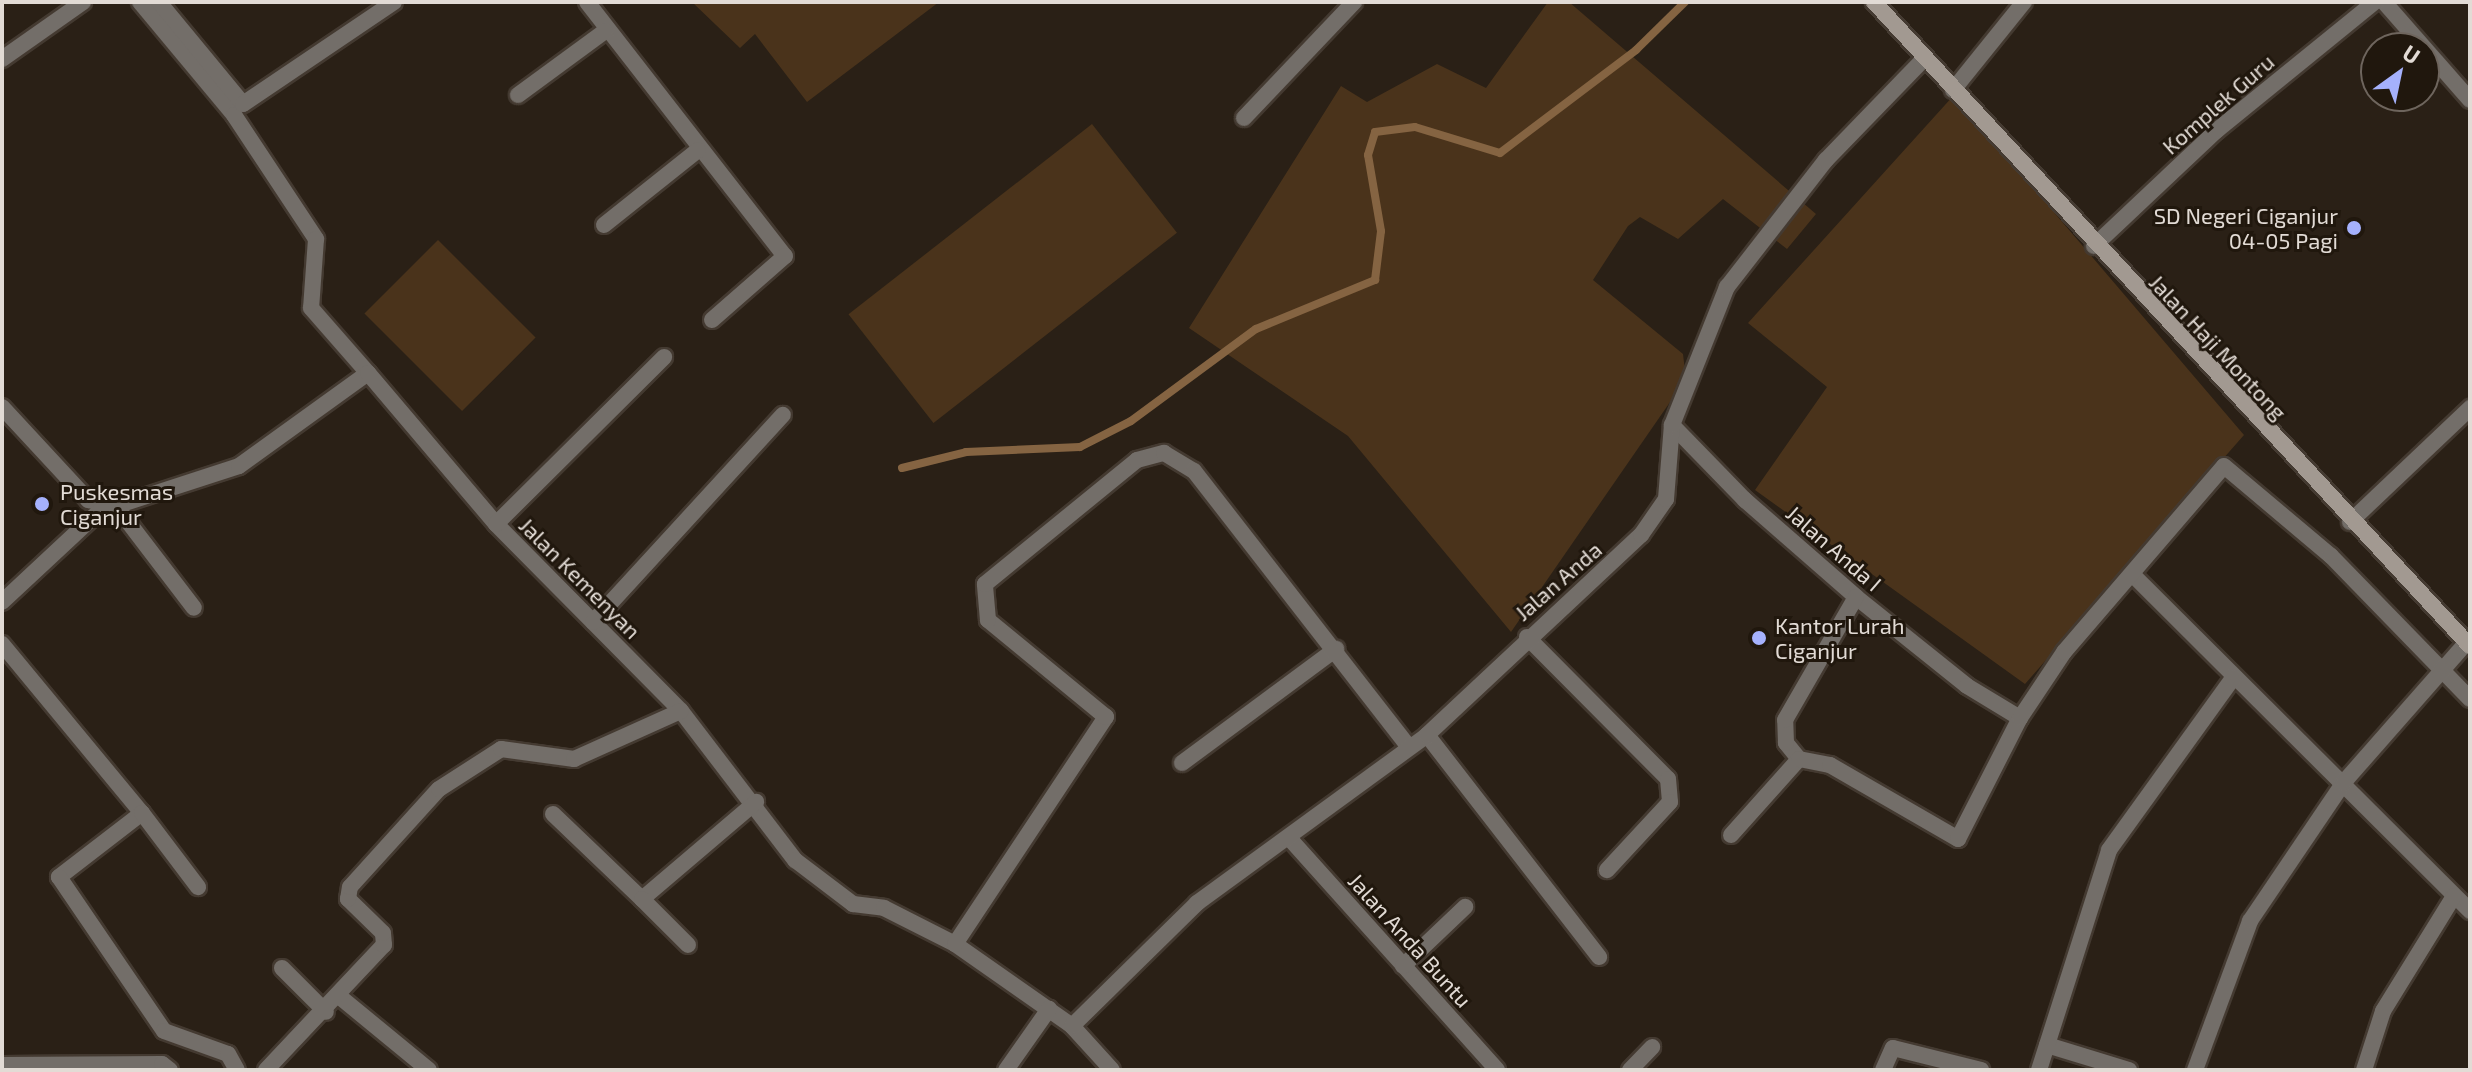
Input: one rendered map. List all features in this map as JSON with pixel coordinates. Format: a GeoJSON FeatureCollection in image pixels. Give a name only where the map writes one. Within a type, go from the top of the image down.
{"type":"FeatureCollection","features":[{"type":"Feature","properties":{"kind":"street"},"geometry":{"type":"LineString","coordinates":[[2,59],[83,2]]}},
{"type":"Feature","properties":{"kind":"street","name":"Jalan Kemenyan"},"geometry":{"type":"LineString","coordinates":[[140,2],[234,115],[316,239],[311,308],[496,524],[681,711],[756,802],[795,860],[853,904],[884,908],[955,944],[1072,1026],[1112,1070]]}},
{"type":"Feature","properties":{"kind":"street"},"geometry":{"type":"LineString","coordinates":[[159,2],[243,104],[394,2]]}},
{"type":"Feature","properties":{"kind":"street"},"geometry":{"type":"LineString","coordinates":[[587,2],[605,31],[785,256],[712,320]]}},
{"type":"Feature","properties":{"kind":"street"},"geometry":{"type":"LineString","coordinates":[[1244,118],[1354,2]]}},
{"type":"Feature","properties":{"kind":"street","name":"Jalan Haji Montong"},"geometry":{"type":"LineString","coordinates":[[1874,2],[1923,60],[2094,246],[2350,522],[2468,644]]}},
{"type":"Feature","properties":{"kind":"street"},"geometry":{"type":"LineString","coordinates":[[1953,90],[2024,2]]}},
{"type":"Feature","properties":{"kind":"street","name":"Komplek Guru"},"geometry":{"type":"LineString","coordinates":[[2094,246],[2216,131],[2375,2]]}},
{"type":"Feature","properties":{"kind":"street"},"geometry":{"type":"LineString","coordinates":[[2384,2],[2470,100]]}},
{"type":"Feature","properties":{"kind":"street"},"geometry":{"type":"LineString","coordinates":[[518,95],[605,31]]}},
{"type":"Feature","properties":{"kind":"street","name":"Jalan Anda"},"geometry":{"type":"LineString","coordinates":[[1072,1026],[1197,903],[1290,839],[1427,735],[1527,637],[1641,535],[1666,499],[1672,425],[1727,287],[1826,160],[1923,60]]}},
{"type":"Feature","properties":{"kind":"street"},"geometry":{"type":"LineString","coordinates":[[604,225],[698,150]]}},
{"type":"Feature","properties":{"kind":"street"},"geometry":{"type":"LineString","coordinates":[[496,524],[664,357]]}},
{"type":"Feature","properties":{"kind":"street"},"geometry":{"type":"LineString","coordinates":[[2,602],[110,506],[239,466],[368,373]]}},
{"type":"Feature","properties":{"kind":"street"},"geometry":{"type":"LineString","coordinates":[[2,407],[88,500],[110,506],[194,608]]}},
{"type":"Feature","properties":{"kind":"street"},"geometry":{"type":"LineString","coordinates":[[2350,522],[2470,408]]}},
{"type":"Feature","properties":{"kind":"street"},"geometry":{"type":"LineString","coordinates":[[593,622],[783,415]]}},
{"type":"Feature","properties":{"kind":"street","name":"Jalan Anda I"},"geometry":{"type":"LineString","coordinates":[[1672,425],[1856,597],[1967,686],[2020,718]]}},
{"type":"Feature","properties":{"kind":"street"},"geometry":{"type":"LineString","coordinates":[[955,944],[1106,717],[988,620],[985,584],[1137,460],[1164,453],[1194,471],[1336,649],[1409,747]]}},
{"type":"Feature","properties":{"kind":"street"},"geometry":{"type":"LineString","coordinates":[[1856,597],[1785,720],[1786,743],[1799,759],[1830,765],[1958,839],[2020,718],[2064,652],[2224,466],[2331,556],[2470,699]]}},
{"type":"Feature","properties":{"kind":"street"},"geometry":{"type":"LineString","coordinates":[[2133,575],[2470,911]]}},
{"type":"Feature","properties":{"kind":"street"},"geometry":{"type":"LineString","coordinates":[[1527,637],[1668,779],[1670,802],[1607,870]]}},
{"type":"Feature","properties":{"kind":"street"},"geometry":{"type":"LineString","coordinates":[[2,644],[142,813],[198,887]]}},
{"type":"Feature","properties":{"kind":"street"},"geometry":{"type":"LineString","coordinates":[[2195,1070],[2250,921],[2344,782],[2468,644]]}},
{"type":"Feature","properties":{"kind":"street"},"geometry":{"type":"LineString","coordinates":[[1182,763],[1336,649]]}},
{"type":"Feature","properties":{"kind":"street"},"geometry":{"type":"LineString","coordinates":[[2039,1070],[2109,850],[2234,677]]}},
{"type":"Feature","properties":{"kind":"street"},"geometry":{"type":"LineString","coordinates":[[266,1070],[326,1012],[384,945],[383,933],[348,899],[350,887],[439,789],[501,749],[574,759],[681,711]]}},
{"type":"Feature","properties":{"kind":"street"},"geometry":{"type":"LineString","coordinates":[[1427,735],[1599,957]]}},
{"type":"Feature","properties":{"kind":"street"},"geometry":{"type":"LineString","coordinates":[[1731,835],[1799,759]]}},
{"type":"Feature","properties":{"kind":"street"},"geometry":{"type":"LineString","coordinates":[[642,899],[756,802]]}},
{"type":"Feature","properties":{"kind":"street"},"geometry":{"type":"LineString","coordinates":[[142,813],[59,877],[164,1031],[228,1054],[237,1070]]}},
{"type":"Feature","properties":{"kind":"street"},"geometry":{"type":"LineString","coordinates":[[553,814],[688,945]]}},
{"type":"Feature","properties":{"kind":"street","name":"Jalan Anda Buntu"},"geometry":{"type":"LineString","coordinates":[[1290,839],[1497,1070]]}},
{"type":"Feature","properties":{"kind":"street"},"geometry":{"type":"LineString","coordinates":[[2364,1070],[2383,1011],[2454,896]]}},
{"type":"Feature","properties":{"kind":"street"},"geometry":{"type":"LineString","coordinates":[[1403,966],[1465,907]]}},
{"type":"Feature","properties":{"kind":"street"},"geometry":{"type":"LineString","coordinates":[[282,968],[326,1012]]}},
{"type":"Feature","properties":{"kind":"street"},"geometry":{"type":"LineString","coordinates":[[340,997],[429,1070]]}},
{"type":"Feature","properties":{"kind":"street"},"geometry":{"type":"LineString","coordinates":[[1006,1070],[1049,1009]]}},
{"type":"Feature","properties":{"kind":"street"},"geometry":{"type":"LineString","coordinates":[[2047,1045],[2129,1070]]}},
{"type":"Feature","properties":{"kind":"street"},"geometry":{"type":"LineString","coordinates":[[1630,1070],[1652,1047]]}},
{"type":"Feature","properties":{"kind":"street"},"geometry":{"type":"LineString","coordinates":[[1883,1070],[1893,1048],[1981,1070]]}},
{"type":"Feature","properties":{"kind":"street"},"geometry":{"type":"LineString","coordinates":[[2,1065],[162,1064],[170,1070]]}},
{"type":"Feature","properties":{"kind":"shaded area"},"geometry":{"type":"Polygon","coordinates":[[[692,2],[939,2],[807,102],[755,34],[740,48],[692,2]]]}},
{"type":"Feature","properties":{"kind":"shaded area"},"geometry":{"type":"Polygon","coordinates":[[[1548,2],[1569,2],[1816,214],[1787,249],[1723,199],[1678,239],[1640,217],[1628,226],[1593,280],[1683,354],[1686,379],[1511,632],[1348,436],[1189,328],[1341,86],[1367,102],[1437,64],[1486,88],[1548,2]]]}},
{"type":"Feature","properties":{"kind":"shaded area"},"geometry":{"type":"Polygon","coordinates":[[[1954,95],[2244,435],[2025,684],[1755,490],[1827,387],[1748,323],[1954,95]]]}},
{"type":"Feature","properties":{"kind":"shaded area"},"geometry":{"type":"Polygon","coordinates":[[[1092,124],[1177,233],[933,423],[849,314],[1092,124]]]}},
{"type":"Feature","properties":{"kind":"shaded area"},"geometry":{"type":"Polygon","coordinates":[[[438,240],[536,338],[462,411],[364,314],[438,240]]]}},
{"type":"Feature","properties":{"kind":"waterway"},"geometry":{"type":"LineString","coordinates":[[902,468],[966,452],[1080,447],[1131,421],[1256,329],[1375,280],[1381,231],[1368,155],[1375,132],[1415,127],[1500,153],[1636,50],[1685,2]]}},
{"type":"Feature","properties":{"kind":"place","name":"SD Negeri Ciganjur 04-05 Pagi"},"geometry":{"type":"Point","coordinates":[2354,228]}},
{"type":"Feature","properties":{"kind":"place","name":"Puskesmas Ciganjur"},"geometry":{"type":"Point","coordinates":[42,504]}},
{"type":"Feature","properties":{"kind":"place","name":"Kantor Lurah Ciganjur"},"geometry":{"type":"Point","coordinates":[1759,638]}}]}
